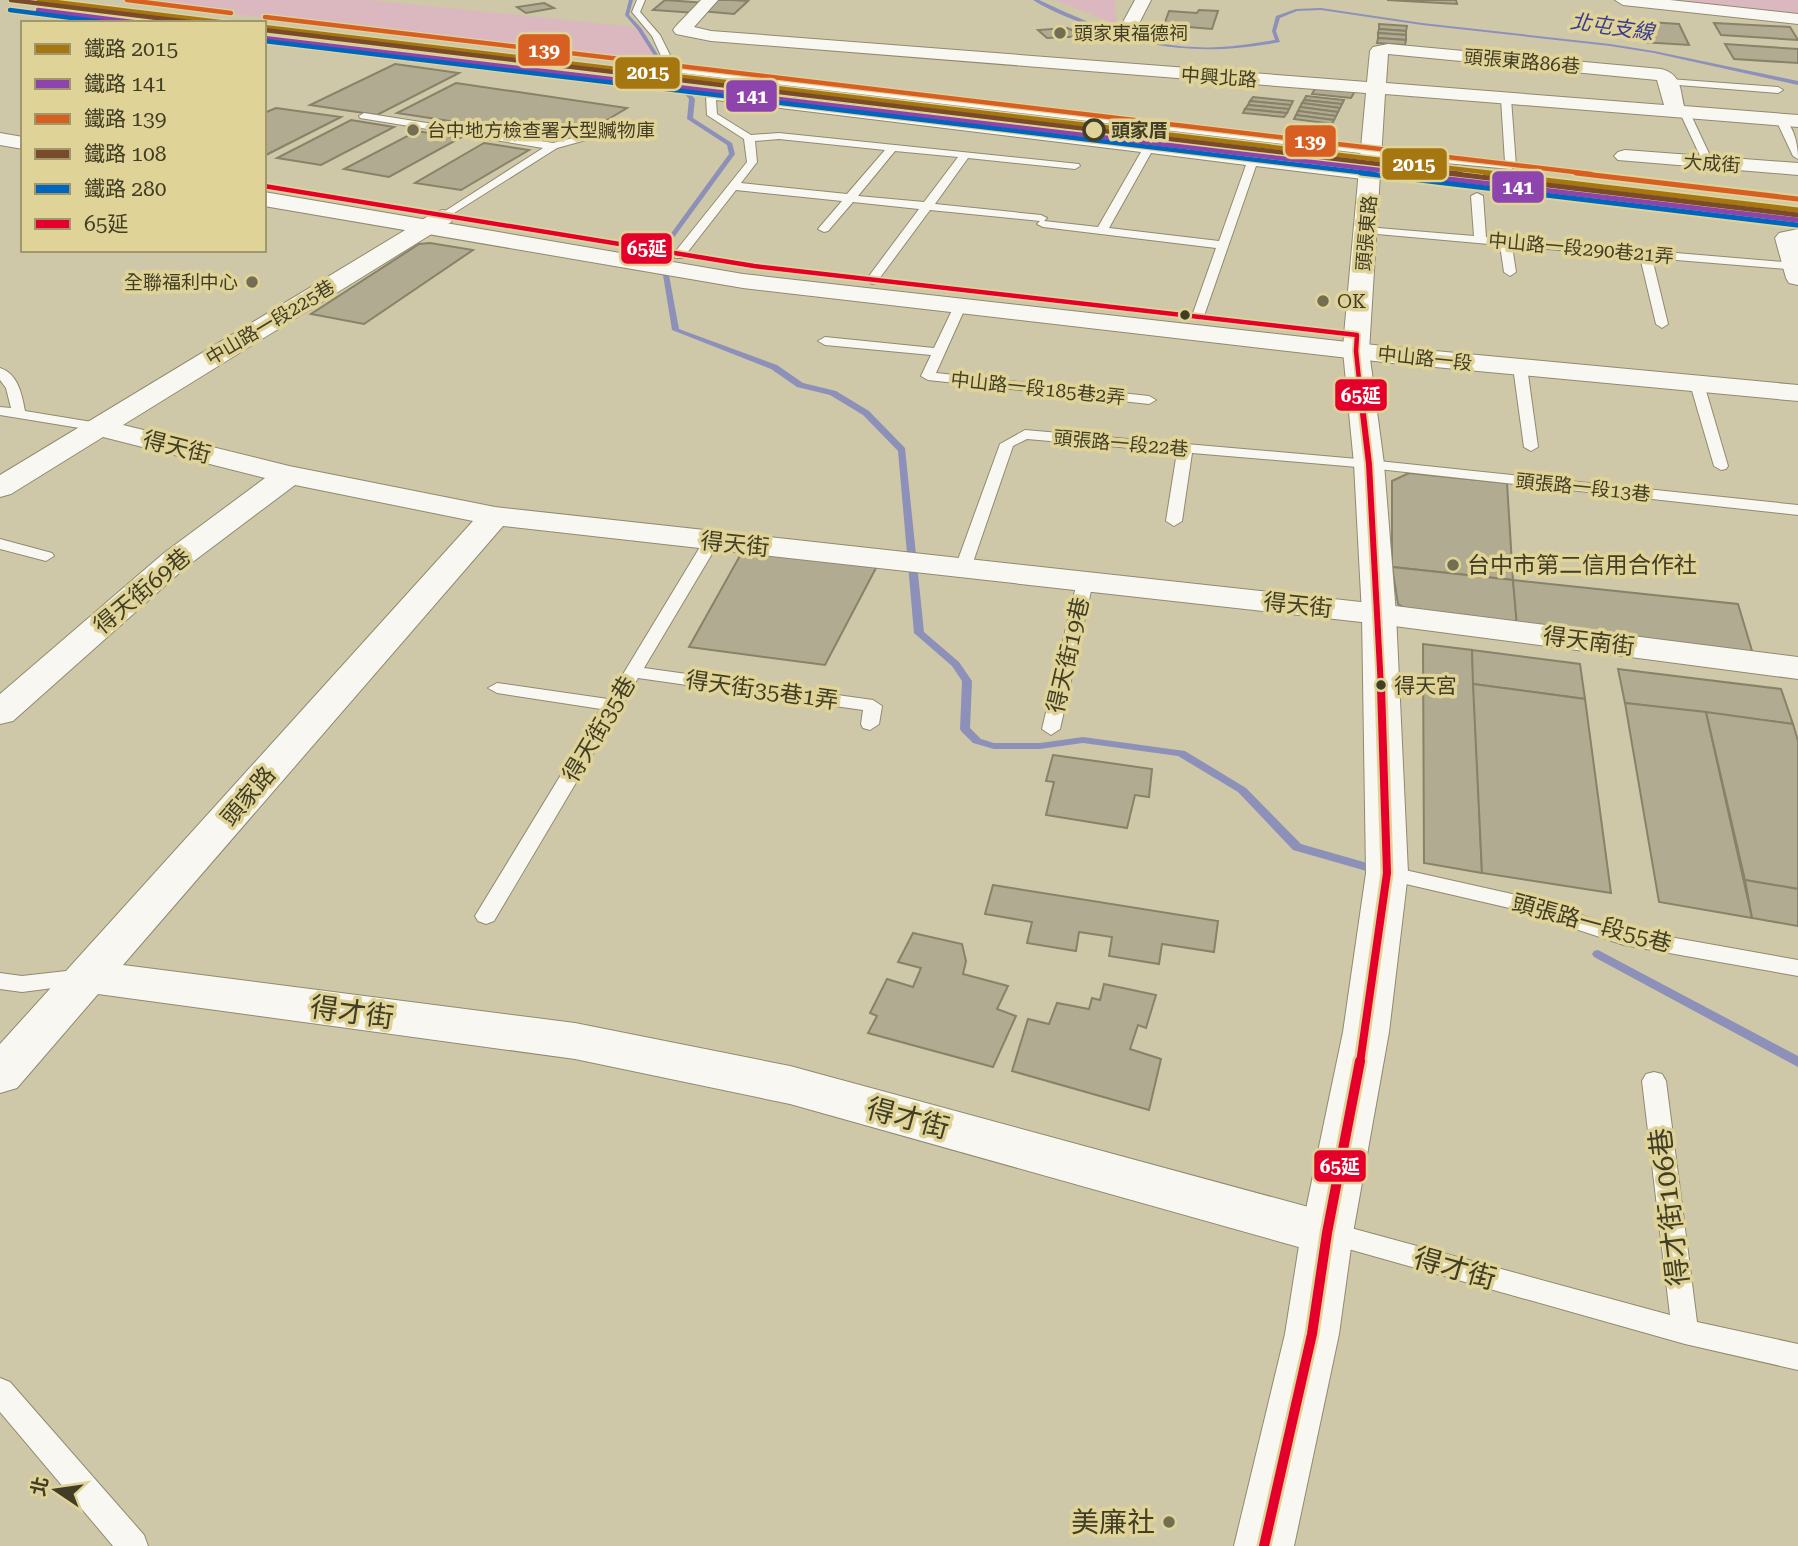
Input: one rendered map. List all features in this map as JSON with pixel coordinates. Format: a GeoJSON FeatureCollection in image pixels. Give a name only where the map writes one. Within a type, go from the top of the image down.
{"type":"FeatureCollection","features":[{"type":"Feature","properties":{"kind":"street","name":"中興北路"},"geometry":{"type":"LineString","coordinates":[[710,0],[682,30],[711,36],[1790,121]]}},
{"type":"Feature","properties":{"kind":"street"},"geometry":{"type":"LineString","coordinates":[[1126,33],[1143,0]]}},
{"type":"Feature","properties":{"kind":"street"},"geometry":{"type":"LineString","coordinates":[[1623,0],[1798,19]]}},
{"type":"Feature","properties":{"kind":"street","name":"頭張東路"},"geometry":{"type":"LineString","coordinates":[[1264,1546],[1312,1334],[1327,1233],[1366,1032],[1387,873],[1379,614],[1369,464],[1357,343],[1371,177],[1374,89],[1379,51],[1382,50]]}},
{"type":"Feature","properties":{"kind":"street","name":"頭張東路86巷"},"geometry":{"type":"LineString","coordinates":[[1382,50],[1665,78]]}},
{"type":"Feature","properties":{"kind":"street"},"geometry":{"type":"LineString","coordinates":[[1665,78],[1680,112]]}},
{"type":"Feature","properties":{"kind":"street"},"geometry":{"type":"LineString","coordinates":[[0,139],[21,143]]}},
{"type":"Feature","properties":{"kind":"street"},"geometry":{"type":"LineString","coordinates":[[0,152],[21,155]]}},
{"type":"Feature","properties":{"kind":"street","name":"大成街"},"geometry":{"type":"LineString","coordinates":[[1625,156],[1798,169]]}},
{"type":"Feature","properties":{"kind":"street","name":"中山路一段"},"geometry":{"type":"LineString","coordinates":[[266,186],[730,279],[1357,343],[1798,377]]}},
{"type":"Feature","properties":{"kind":"street","name":"中山路一段"},"geometry":{"type":"LineString","coordinates":[[266,199],[872,280],[1198,316],[1520,367],[1798,393]]}},
{"type":"Feature","properties":{"kind":"street","name":"中山路一段225巷"},"geometry":{"type":"LineString","coordinates":[[0,488],[435,222]]}},
{"type":"Feature","properties":{"kind":"street"},"geometry":{"type":"LineString","coordinates":[[1797,273],[1787,238],[1798,236]]}},
{"type":"Feature","properties":{"kind":"street","name":"得天街"},"geometry":{"type":"LineString","coordinates":[[98,427],[289,475],[495,516],[1379,614]]}},
{"type":"Feature","properties":{"kind":"street","name":"得天街69巷"},"geometry":{"type":"LineString","coordinates":[[0,713],[176,560],[289,475]]}},
{"type":"Feature","properties":{"kind":"street","name":"頭家路"},"geometry":{"type":"LineString","coordinates":[[0,1075],[495,516]]}},
{"type":"Feature","properties":{"kind":"street","name":"得天南街"},"geometry":{"type":"LineString","coordinates":[[1379,614],[1798,668]]}},
{"type":"Feature","properties":{"kind":"street","name":"得才街"},"geometry":{"type":"LineString","coordinates":[[89,977],[575,1041],[790,1085],[1327,1233]]}},
{"type":"Feature","properties":{"kind":"lane"},"geometry":{"type":"LineString","coordinates":[[641,0],[636,12],[656,34],[672,69],[1511,166],[1506,99]]}},
{"type":"Feature","properties":{"kind":"lane"},"geometry":{"type":"LineString","coordinates":[[711,96],[736,76]]}},
{"type":"Feature","properties":{"kind":"lane"},"geometry":{"type":"LineString","coordinates":[[1665,78],[1778,90]]}},
{"type":"Feature","properties":{"kind":"lane"},"geometry":{"type":"LineString","coordinates":[[711,96],[1371,177]]}},
{"type":"Feature","properties":{"kind":"lane"},"geometry":{"type":"LineString","coordinates":[[711,96],[712,115],[749,138],[779,136],[1075,166]]}},
{"type":"Feature","properties":{"kind":"lane"},"geometry":{"type":"LineString","coordinates":[[1680,112],[1708,162]]}},
{"type":"Feature","properties":{"kind":"lane"},"geometry":{"type":"LineString","coordinates":[[364,116],[552,146]]}},
{"type":"Feature","properties":{"kind":"lane"},"geometry":{"type":"LineString","coordinates":[[1790,121],[1798,156]]}},
{"type":"Feature","properties":{"kind":"lane"},"geometry":{"type":"LineString","coordinates":[[435,222],[552,146],[639,124]]}},
{"type":"Feature","properties":{"kind":"lane"},"geometry":{"type":"LineString","coordinates":[[679,255],[752,162],[749,138]]}},
{"type":"Feature","properties":{"kind":"lane"},"geometry":{"type":"LineString","coordinates":[[824,229],[893,147]]}},
{"type":"Feature","properties":{"kind":"lane"},"geometry":{"type":"LineString","coordinates":[[1102,231],[1147,151]]}},
{"type":"Feature","properties":{"kind":"lane"},"geometry":{"type":"LineString","coordinates":[[872,280],[966,154]]}},
{"type":"Feature","properties":{"kind":"lane"},"geometry":{"type":"LineString","coordinates":[[1198,316],[1252,163]]}},
{"type":"Feature","properties":{"kind":"lane"},"geometry":{"type":"LineString","coordinates":[[734,186],[927,206],[1223,245]]}},
{"type":"Feature","properties":{"kind":"lane"},"geometry":{"type":"LineString","coordinates":[[1477,196],[1480,240]]}},
{"type":"Feature","properties":{"kind":"lane","name":"中山路一段290巷21弄"},"geometry":{"type":"LineString","coordinates":[[1366,230],[1644,254],[1797,273]]}},
{"type":"Feature","properties":{"kind":"lane"},"geometry":{"type":"LineString","coordinates":[[1505,242],[1510,272]]}},
{"type":"Feature","properties":{"kind":"lane"},"geometry":{"type":"LineString","coordinates":[[1644,254],[1662,324]]}},
{"type":"Feature","properties":{"kind":"lane"},"geometry":{"type":"LineString","coordinates":[[824,341],[939,352],[961,304]]}},
{"type":"Feature","properties":{"kind":"lane","name":"中山路一段185巷2弄"},"geometry":{"type":"LineString","coordinates":[[939,352],[928,376],[1149,400]]}},
{"type":"Feature","properties":{"kind":"lane"},"geometry":{"type":"LineString","coordinates":[[1520,367],[1531,447]]}},
{"type":"Feature","properties":{"kind":"lane"},"geometry":{"type":"LineString","coordinates":[[0,372],[13,387],[19,414]]}},
{"type":"Feature","properties":{"kind":"lane"},"geometry":{"type":"LineString","coordinates":[[1697,384],[1721,466]]}},
{"type":"Feature","properties":{"kind":"lane"},"geometry":{"type":"LineString","coordinates":[[0,411],[98,427]]}},
{"type":"Feature","properties":{"kind":"lane","name":"頭張路一段22巷"},"geometry":{"type":"LineString","coordinates":[[963,568],[1007,444],[1025,435],[1369,464]]}},
{"type":"Feature","properties":{"kind":"lane"},"geometry":{"type":"LineString","coordinates":[[1174,521],[1185,448]]}},
{"type":"Feature","properties":{"kind":"lane","name":"頭張路一段13巷"},"geometry":{"type":"LineString","coordinates":[[1369,464],[1798,510]]}},
{"type":"Feature","properties":{"kind":"lane","name":"得天街35巷"},"geometry":{"type":"LineString","coordinates":[[486,916],[711,542]]}},
{"type":"Feature","properties":{"kind":"lane"},"geometry":{"type":"LineString","coordinates":[[0,544],[46,556]]}},
{"type":"Feature","properties":{"kind":"lane","name":"得天街19巷"},"geometry":{"type":"LineString","coordinates":[[1051,729],[1085,582]]}},
{"type":"Feature","properties":{"kind":"lane","name":"得天街35巷1弄"},"geometry":{"type":"LineString","coordinates":[[632,673],[873,706],[870,724]]}},
{"type":"Feature","properties":{"kind":"lane"},"geometry":{"type":"LineString","coordinates":[[497,688],[614,705]]}},
{"type":"Feature","properties":{"kind":"lane","name":"頭張路一段55巷"},"geometry":{"type":"LineString","coordinates":[[1387,873],[1521,903],[1624,937],[1798,968]]}},
{"type":"Feature","properties":{"kind":"lane","name":"得才街"},"geometry":{"type":"LineString","coordinates":[[0,981],[22,984],[89,977]]}},
{"type":"Feature","properties":{"kind":"lane","name":"得才街106巷"},"geometry":{"type":"LineString","coordinates":[[1654,1081],[1685,1332]]}},
{"type":"Feature","properties":{"kind":"lane","name":"得才街"},"geometry":{"type":"LineString","coordinates":[[1327,1233],[1685,1332],[1798,1357]]}},
{"type":"Feature","properties":{"kind":"lane"},"geometry":{"type":"LineString","coordinates":[[0,1391],[133,1546]]}},
{"type":"Feature","properties":{"kind":"shaded area"},"geometry":{"type":"Polygon","coordinates":[[[116,0],[370,0],[644,28],[658,64],[116,0]]]}},
{"type":"Feature","properties":{"kind":"shaded area"},"geometry":{"type":"Polygon","coordinates":[[[1055,0],[1115,0],[1116,24],[1055,0]]]}},
{"type":"Feature","properties":{"kind":"shaded area"},"geometry":{"type":"Polygon","coordinates":[[[1798,0],[1798,14],[1688,2],[1798,0]]]}},
{"type":"Feature","properties":{"kind":"building"},"geometry":{"type":"Polygon","coordinates":[[[665,0],[707,3],[696,13],[653,10],[665,0]]]}},
{"type":"Feature","properties":{"kind":"building"},"geometry":{"type":"Polygon","coordinates":[[[714,0],[748,1],[734,14],[700,11],[714,0]]]}},
{"type":"Feature","properties":{"kind":"building"},"geometry":{"type":"Polygon","coordinates":[[[1387,0],[1456,0],[1457,4],[1387,0]]]}},
{"type":"Feature","properties":{"kind":"building"},"geometry":{"type":"Polygon","coordinates":[[[544,3],[554,8],[526,13],[517,7],[544,3]]]}},
{"type":"Feature","properties":{"kind":"building"},"geometry":{"type":"Polygon","coordinates":[[[1199,10],[1218,11],[1212,29],[1164,25],[1169,11],[1197,13],[1199,10]]]}},
{"type":"Feature","properties":{"kind":"building"},"geometry":{"type":"Polygon","coordinates":[[[1633,21],[1679,24],[1689,45],[1641,42],[1633,21]]]}},
{"type":"Feature","properties":{"kind":"building"},"geometry":{"type":"Polygon","coordinates":[[[1714,23],[1790,27],[1798,40],[1721,35],[1714,23]]]}},
{"type":"Feature","properties":{"kind":"building"},"geometry":{"type":"Polygon","coordinates":[[[1379,24],[1407,26],[1406,31],[1379,29],[1379,24]]]}},
{"type":"Feature","properties":{"kind":"building","name":"頭家東福德祠"},"geometry":{"type":"Polygon","coordinates":[[[1067,28],[1087,36],[1047,38],[1038,30],[1067,28]]]}},
{"type":"Feature","properties":{"kind":"building"},"geometry":{"type":"Polygon","coordinates":[[[1379,29],[1406,31],[1406,35],[1378,33],[1379,29]]]}},
{"type":"Feature","properties":{"kind":"building"},"geometry":{"type":"Polygon","coordinates":[[[1378,33],[1406,35],[1406,40],[1378,38],[1378,33]]]}},
{"type":"Feature","properties":{"kind":"building"},"geometry":{"type":"Polygon","coordinates":[[[1378,38],[1406,40],[1405,45],[1377,43],[1378,38]]]}},
{"type":"Feature","properties":{"kind":"building"},"geometry":{"type":"Polygon","coordinates":[[[1725,44],[1798,49],[1798,63],[1734,59],[1725,44]]]}},
{"type":"Feature","properties":{"kind":"building"},"geometry":{"type":"Polygon","coordinates":[[[395,64],[459,73],[377,115],[310,105],[395,64]]]}},
{"type":"Feature","properties":{"kind":"building"},"geometry":{"type":"Polygon","coordinates":[[[456,83],[627,108],[573,140],[397,113],[456,83]]]}},
{"type":"Feature","properties":{"kind":"building"},"geometry":{"type":"Polygon","coordinates":[[[811,84],[1355,150],[1345,172],[788,103],[811,84]]]}},
{"type":"Feature","properties":{"kind":"building"},"geometry":{"type":"Polygon","coordinates":[[[1316,87],[1355,91],[1351,98],[1312,94],[1316,87]]]}},
{"type":"Feature","properties":{"kind":"building"},"geometry":{"type":"Polygon","coordinates":[[[1306,96],[1344,100],[1342,104],[1304,100],[1306,96]]]}},
{"type":"Feature","properties":{"kind":"building"},"geometry":{"type":"Polygon","coordinates":[[[1253,97],[1293,101],[1291,105],[1250,101],[1253,97]]]}},
{"type":"Feature","properties":{"kind":"building"},"geometry":{"type":"Polygon","coordinates":[[[1304,100],[1342,104],[1340,108],[1302,103],[1304,100]]]}},
{"type":"Feature","properties":{"kind":"building"},"geometry":{"type":"Polygon","coordinates":[[[1250,101],[1291,105],[1289,109],[1248,105],[1250,101]]]}},
{"type":"Feature","properties":{"kind":"building"},"geometry":{"type":"Polygon","coordinates":[[[1302,103],[1340,108],[1338,112],[1300,107],[1302,103]]]}},
{"type":"Feature","properties":{"kind":"building"},"geometry":{"type":"Polygon","coordinates":[[[1248,105],[1289,109],[1287,113],[1245,109],[1248,105]]]}},
{"type":"Feature","properties":{"kind":"building"},"geometry":{"type":"Polygon","coordinates":[[[1300,107],[1338,112],[1336,116],[1298,111],[1300,107]]]}},
{"type":"Feature","properties":{"kind":"building"},"geometry":{"type":"Polygon","coordinates":[[[276,108],[341,117],[266,155],[266,112],[276,108]]]}},
{"type":"Feature","properties":{"kind":"building"},"geometry":{"type":"Polygon","coordinates":[[[1245,109],[1287,113],[1284,117],[1243,113],[1245,109]]]}},
{"type":"Feature","properties":{"kind":"building"},"geometry":{"type":"Polygon","coordinates":[[[1298,111],[1336,116],[1334,120],[1296,115],[1298,111]]]}},
{"type":"Feature","properties":{"kind":"building"},"geometry":{"type":"Polygon","coordinates":[[[1296,115],[1334,120],[1332,124],[1294,119],[1296,115]]]}},
{"type":"Feature","properties":{"kind":"building"},"geometry":{"type":"Polygon","coordinates":[[[351,120],[394,127],[321,165],[277,158],[351,120]]]}},
{"type":"Feature","properties":{"kind":"building"},"geometry":{"type":"Polygon","coordinates":[[[417,131],[460,138],[389,177],[344,169],[417,131]]]}},
{"type":"Feature","properties":{"kind":"building"},"geometry":{"type":"Polygon","coordinates":[[[484,143],[529,150],[461,190],[415,183],[484,143]]]}},
{"type":"Feature","properties":{"kind":"building"},"geometry":{"type":"Polygon","coordinates":[[[430,243],[473,250],[364,324],[311,314],[419,244],[430,243]]]}},
{"type":"Feature","properties":{"kind":"building"},"geometry":{"type":"Polygon","coordinates":[[[1409,473],[1507,483],[1513,580],[1392,567],[1392,481],[1409,473]]]}},
{"type":"Feature","properties":{"kind":"building"},"geometry":{"type":"Polygon","coordinates":[[[742,552],[877,566],[825,665],[689,647],[742,552]]]}},
{"type":"Feature","properties":{"kind":"building"},"geometry":{"type":"Polygon","coordinates":[[[1392,567],[1513,580],[1517,626],[1420,617],[1398,604],[1392,567]]]}},
{"type":"Feature","properties":{"kind":"building"},"geometry":{"type":"Polygon","coordinates":[[[1513,580],[1738,604],[1753,654],[1517,626],[1513,580]]]}},
{"type":"Feature","properties":{"kind":"building"},"geometry":{"type":"Polygon","coordinates":[[[1423,644],[1472,650],[1482,873],[1424,863],[1423,644]]]}},
{"type":"Feature","properties":{"kind":"building"},"geometry":{"type":"Polygon","coordinates":[[[1472,650],[1580,664],[1585,699],[1473,684],[1472,650]]]}},
{"type":"Feature","properties":{"kind":"building"},"geometry":{"type":"Polygon","coordinates":[[[1618,669],[1781,689],[1793,724],[1625,703],[1618,669]]]}},
{"type":"Feature","properties":{"kind":"building"},"geometry":{"type":"Polygon","coordinates":[[[1473,684],[1585,699],[1611,893],[1482,873],[1473,684]]]}},
{"type":"Feature","properties":{"kind":"building"},"geometry":{"type":"Polygon","coordinates":[[[1625,703],[1706,712],[1752,918],[1659,902],[1625,703]]]}},
{"type":"Feature","properties":{"kind":"building"},"geometry":{"type":"Polygon","coordinates":[[[1706,712],[1793,724],[1798,741],[1798,889],[1745,880],[1706,712]]]}},
{"type":"Feature","properties":{"kind":"building"},"geometry":{"type":"Polygon","coordinates":[[[1053,755],[1152,769],[1149,797],[1135,795],[1127,828],[1046,815],[1054,782],[1046,781],[1053,755]]]}},
{"type":"Feature","properties":{"kind":"building"},"geometry":{"type":"Polygon","coordinates":[[[1745,880],[1798,889],[1798,926],[1752,918],[1745,880]]]}},
{"type":"Feature","properties":{"kind":"building"},"geometry":{"type":"Polygon","coordinates":[[[993,885],[1218,921],[1214,952],[1162,944],[1159,964],[1109,956],[1112,937],[1079,932],[1076,951],[1027,943],[1032,922],[985,914],[993,885]]]}},
{"type":"Feature","properties":{"kind":"building"},"geometry":{"type":"Polygon","coordinates":[[[913,933],[962,944],[966,961],[963,974],[1008,986],[997,1009],[1016,1016],[993,1067],[868,1033],[877,1016],[870,1013],[887,979],[913,987],[921,968],[898,962],[913,933]]]}},
{"type":"Feature","properties":{"kind":"building"},"geometry":{"type":"Polygon","coordinates":[[[1104,984],[1156,995],[1146,1028],[1138,1025],[1130,1049],[1161,1059],[1149,1110],[1012,1071],[1028,1019],[1049,1024],[1057,1003],[1089,1009],[1092,998],[1100,1000],[1104,984]]]}},
{"type":"Feature","properties":{"kind":"waterway"},"geometry":{"type":"LineString","coordinates":[[631,0],[627,15],[664,67],[692,99],[690,119],[730,144],[732,154],[667,243],[666,275],[676,330],[774,367],[800,385],[833,393],[866,413],[902,450],[919,633],[956,664],[967,681],[965,729],[977,741],[994,746],[1040,746],[1083,740],[1181,753],[1242,790],[1297,847],[1377,870]]}},
{"type":"Feature","properties":{"kind":"waterway","name":"北屯支線"},"geometry":{"type":"LineString","coordinates":[[1035,0],[1101,29],[1170,47],[1218,49],[1278,41],[1274,31],[1278,17],[1296,10],[1321,9],[1422,24],[1610,45],[1798,83]]}},
{"type":"Feature","properties":{"kind":"waterway"},"geometry":{"type":"LineString","coordinates":[[1598,954],[1798,1062]]}},
{"type":"Feature","properties":{"kind":"rail line","name":"108"},"geometry":{"type":"LineString","coordinates":[[11,0],[182,21]]}},
{"type":"Feature","properties":{"kind":"rail line","name":"2015"},"geometry":{"type":"LineString","coordinates":[[39,0],[212,21]]}},
{"type":"Feature","properties":{"kind":"rail line","name":"139"},"geometry":{"type":"LineString","coordinates":[[127,0],[231,13]]}},
{"type":"Feature","properties":{"kind":"rail line","name":"280"},"geometry":{"type":"LineString","coordinates":[[10,10],[95,21]]}},
{"type":"Feature","properties":{"kind":"rail line","name":"141"},"geometry":{"type":"LineString","coordinates":[[38,10],[124,21]]}},
{"type":"Feature","properties":{"kind":"rail line","name":"139"},"geometry":{"type":"LineString","coordinates":[[265,17],[1798,199]]}},
{"type":"Feature","properties":{"kind":"rail line","name":"2015"},"geometry":{"type":"LineString","coordinates":[[266,27],[1798,210]]}},
{"type":"Feature","properties":{"kind":"rail line","name":"108"},"geometry":{"type":"LineString","coordinates":[[266,30],[1798,215]]}},
{"type":"Feature","properties":{"kind":"rail line","name":"141"},"geometry":{"type":"LineString","coordinates":[[266,38],[1797,220]]}},
{"type":"Feature","properties":{"kind":"rail line","name":"280"},"geometry":{"type":"LineString","coordinates":[[266,41],[1797,225]]}},
{"type":"Feature","properties":{"kind":"transit line","name":"65延"},"geometry":{"type":"LineString","coordinates":[[266,186],[754,266],[1357,335],[1356,351],[1369,464],[1379,614],[1387,873],[1366,1032],[1327,1233],[1312,1334],[1264,1546]]}},
{"type":"Feature","properties":{"kind":"place","name":"頭家東福德祠"},"geometry":{"type":"Point","coordinates":[1060,33]}},
{"type":"Feature","properties":{"kind":"place","name":"台中地方檢查署大型贓物庫"},"geometry":{"type":"Point","coordinates":[413,130]}},
{"type":"Feature","properties":{"kind":"place","name":"頭家厝"},"geometry":{"type":"Point","coordinates":[1094,130]}},
{"type":"Feature","properties":{"kind":"place","name":"全聯福利中心"},"geometry":{"type":"Point","coordinates":[252,282]}},
{"type":"Feature","properties":{"kind":"place","name":"OK"},"geometry":{"type":"Point","coordinates":[1323,301]}},
{"type":"Feature","properties":{"kind":"place","name":"台中市第二信用合作社"},"geometry":{"type":"Point","coordinates":[1453,565]}},
{"type":"Feature","properties":{"kind":"place","name":"得天宮"},"geometry":{"type":"Point","coordinates":[1381,685]}},
{"type":"Feature","properties":{"kind":"place","name":"美廉社"},"geometry":{"type":"Point","coordinates":[1169,1522]}}]}
